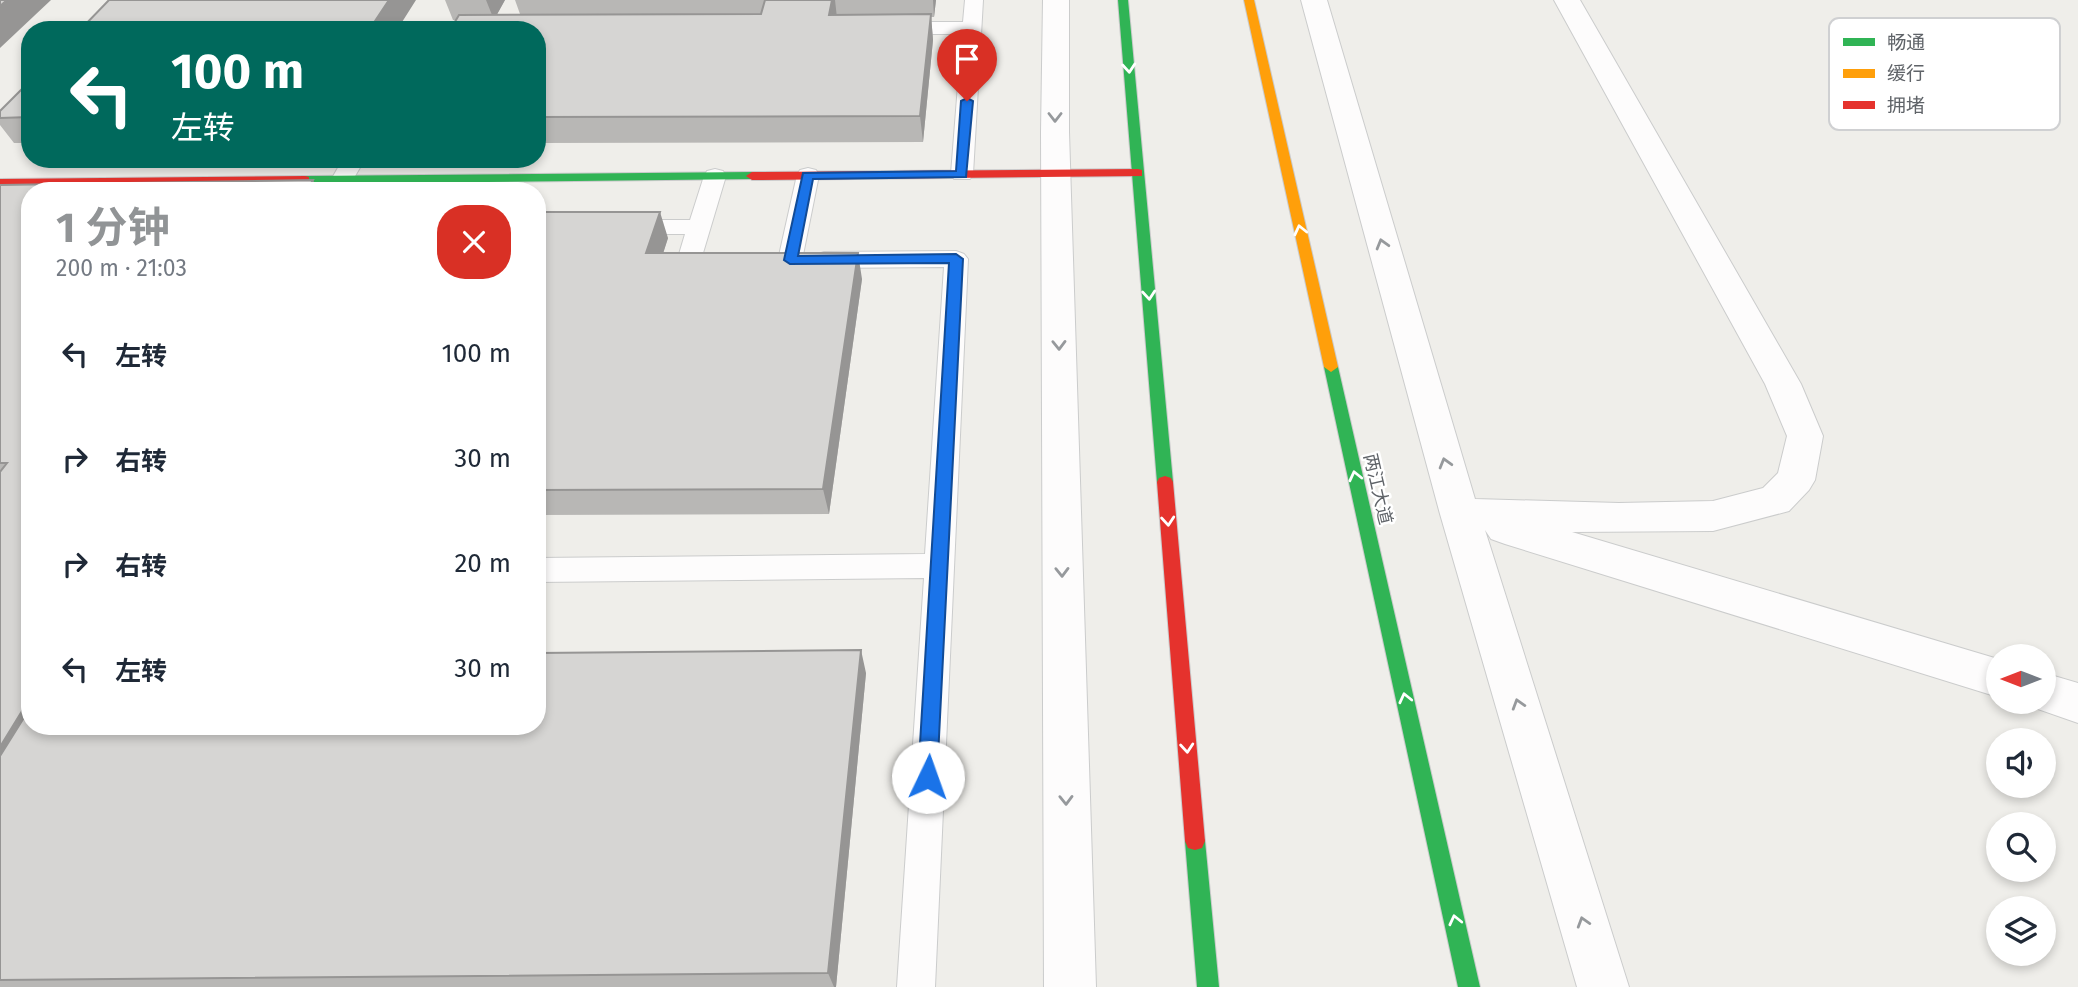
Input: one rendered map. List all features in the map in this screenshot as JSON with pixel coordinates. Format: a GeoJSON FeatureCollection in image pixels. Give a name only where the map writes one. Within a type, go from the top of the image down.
{"type":"FeatureCollection","features":[{"type":"Feature","properties":{"kind":"main road"},"geometry":{"type":"LineString","coordinates":[[1123,0],[1208,987]]}},
{"type":"Feature","properties":{"kind":"main road","name":"两江大道"},"geometry":{"type":"LineString","coordinates":[[1249,0],[1469,987]]}},
{"type":"Feature","properties":{"kind":"main road"},"geometry":{"type":"LineString","coordinates":[[25,182],[349,169],[715,176],[1138,173]]}},
{"type":"Feature","properties":{"kind":"main road"},"geometry":{"type":"LineString","coordinates":[[0,183],[21,182]]}},
{"type":"Feature","properties":{"kind":"street"},"geometry":{"type":"LineString","coordinates":[[1056,0],[1056,174],[1070,987]]}},
{"type":"Feature","properties":{"kind":"street"},"geometry":{"type":"LineString","coordinates":[[1314,0],[1460,514],[1603,987]]}},
{"type":"Feature","properties":{"kind":"street"},"geometry":{"type":"LineString","coordinates":[[1460,514],[1619,518],[1713,516],[1775,500],[1796,480],[1799,469],[1805,436],[1783,384],[1567,0]]}},
{"type":"Feature","properties":{"kind":"street"},"geometry":{"type":"LineString","coordinates":[[1460,514],[1986,674]]}},
{"type":"Feature","properties":{"kind":"street"},"geometry":{"type":"LineString","coordinates":[[2056,696],[2078,703]]}},
{"type":"Feature","properties":{"kind":"lane"},"geometry":{"type":"LineString","coordinates":[[962,174],[974,0]]}},
{"type":"Feature","properties":{"kind":"lane"},"geometry":{"type":"LineString","coordinates":[[437,21],[444,9]]}},
{"type":"Feature","properties":{"kind":"lane"},"geometry":{"type":"LineString","coordinates":[[875,28],[972,28]]}},
{"type":"Feature","properties":{"kind":"lane"},"geometry":{"type":"LineString","coordinates":[[790,260],[808,175]]}},
{"type":"Feature","properties":{"kind":"lane"},"geometry":{"type":"LineString","coordinates":[[715,176],[689,261],[740,260]]}},
{"type":"Feature","properties":{"kind":"lane"},"geometry":{"type":"LineString","coordinates":[[605,227],[699,227]]}},
{"type":"Feature","properties":{"kind":"lane"},"geometry":{"type":"LineString","coordinates":[[765,260],[956,259],[916,987]]}},
{"type":"Feature","properties":{"kind":"lane"},"geometry":{"type":"LineString","coordinates":[[546,570],[939,566]]}},
{"type":"Feature","properties":{"kind":"building"},"geometry":{"type":"Polygon","coordinates":[[[109,0],[389,0],[375,21],[89,21],[109,0]]]}},
{"type":"Feature","properties":{"kind":"building"},"geometry":{"type":"Polygon","coordinates":[[[765,0],[832,0],[829,15],[931,14],[920,116],[546,117],[546,21],[455,21],[459,15],[761,14],[765,0]]]}},
{"type":"Feature","properties":{"kind":"building"},"geometry":{"type":"Polygon","coordinates":[[[21,90],[21,117],[0,118],[0,111],[21,90]]]}},
{"type":"Feature","properties":{"kind":"building"},"geometry":{"type":"Polygon","coordinates":[[[313,180],[312,182],[188,182],[313,180]]]}},
{"type":"Feature","properties":{"kind":"building"},"geometry":{"type":"Polygon","coordinates":[[[0,185],[21,185],[21,713],[0,747],[0,472],[7,463],[0,463],[0,185]]]}},
{"type":"Feature","properties":{"kind":"building"},"geometry":{"type":"Polygon","coordinates":[[[546,212],[660,212],[646,253],[858,253],[823,489],[546,490],[546,212]]]}},
{"type":"Feature","properties":{"kind":"building"},"geometry":{"type":"Polygon","coordinates":[[[861,650],[828,973],[0,980],[0,756],[21,722],[21,735],[546,735],[546,653],[861,650]]]}},
{"type":"Feature","properties":{"kind":"traffic: fast"},"geometry":{"type":"LineString","coordinates":[[1123,0],[1165,482]]}},
{"type":"Feature","properties":{"kind":"traffic: fast"},"geometry":{"type":"LineString","coordinates":[[305,180],[752,176]]}},
{"type":"Feature","properties":{"kind":"traffic: fast"},"geometry":{"type":"LineString","coordinates":[[1331,367],[1469,987]]}},
{"type":"Feature","properties":{"kind":"traffic: fast"},"geometry":{"type":"LineString","coordinates":[[1195,841],[1208,987]]}},
{"type":"Feature","properties":{"kind":"traffic: slow"},"geometry":{"type":"LineString","coordinates":[[1249,0],[1331,367]]}},
{"type":"Feature","properties":{"kind":"traffic: jam"},"geometry":{"type":"LineString","coordinates":[[752,176],[1138,173]]}},
{"type":"Feature","properties":{"kind":"traffic: jam"},"geometry":{"type":"LineString","coordinates":[[102,182],[305,180]]}},
{"type":"Feature","properties":{"kind":"traffic: jam"},"geometry":{"type":"LineString","coordinates":[[0,183],[21,183]]}},
{"type":"Feature","properties":{"kind":"traffic: jam"},"geometry":{"type":"LineString","coordinates":[[1165,482],[1195,841]]}},
{"type":"Feature","properties":{"kind":"route"},"geometry":{"type":"LineString","coordinates":[[928,777],[956,259],[790,260],[808,175],[962,174],[967,101]]}}]}
